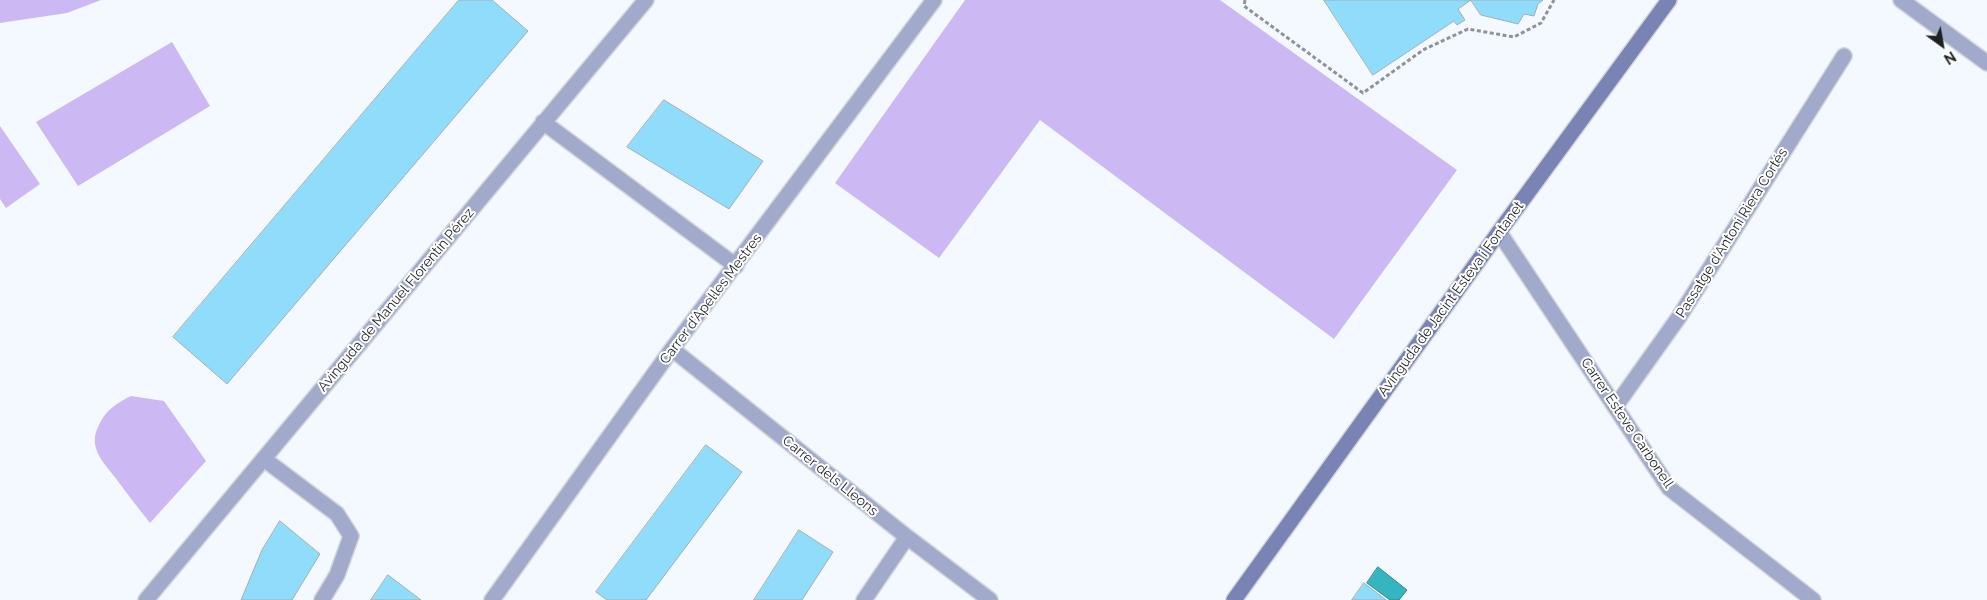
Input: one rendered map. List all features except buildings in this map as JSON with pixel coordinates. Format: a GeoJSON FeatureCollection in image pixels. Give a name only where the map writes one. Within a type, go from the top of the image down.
{"type":"FeatureCollection","features":[{"type":"Feature","properties":{"kind":"street","name":"Avinguda de Manuel Florentín Pérez"},"geometry":{"type":"LineString","coordinates":[[146,600],[646,0]]}},
{"type":"Feature","properties":{"kind":"street","name":"Carrer d'Apel·les Mestres"},"geometry":{"type":"LineString","coordinates":[[492,600],[672,349],[934,0]]}},
{"type":"Feature","properties":{"kind":"street","name":"Avinguda de Jacint Esteva i Fontanet"},"geometry":{"type":"LineString","coordinates":[[1234,600],[1669,0]]}},
{"type":"Feature","properties":{"kind":"street"},"geometry":{"type":"LineString","coordinates":[[1901,0],[1987,62]]}},
{"type":"Feature","properties":{"kind":"street","name":"Passatge d'Antoni Riera Cortés"},"geometry":{"type":"LineString","coordinates":[[1615,407],[1679,316],[1844,56]]}},
{"type":"Feature","properties":{"kind":"street"},"geometry":{"type":"LineString","coordinates":[[543,122],[736,266]]}},
{"type":"Feature","properties":{"kind":"street","name":"Carrer Esteve Carbonell"},"geometry":{"type":"LineString","coordinates":[[1499,232],[1668,488],[1813,600]]}},
{"type":"Feature","properties":{"kind":"street","name":"Carrer dels Lleons"},"geometry":{"type":"LineString","coordinates":[[672,349],[907,537],[990,600]]}},
{"type":"Feature","properties":{"kind":"street"},"geometry":{"type":"LineString","coordinates":[[264,459],[337,514],[351,536],[337,575],[322,600]]}},
{"type":"Feature","properties":{"kind":"street"},"geometry":{"type":"LineString","coordinates":[[864,600],[907,537]]}},
{"type":"Feature","properties":{"kind":"path"},"geometry":{"type":"LineString","coordinates":[[1245,0],[1244,6],[1363,93],[1423,50],[1468,29],[1514,37],[1541,23],[1554,0]]}},
{"type":"Feature","properties":{"kind":"shaded area"},"geometry":{"type":"Polygon","coordinates":[[[0,0],[101,0],[67,13],[0,23],[0,0]]]}},
{"type":"Feature","properties":{"kind":"shaded area"},"geometry":{"type":"Polygon","coordinates":[[[965,0],[1220,0],[1457,170],[1334,339],[1040,120],[939,258],[835,183],[965,0]]]}},
{"type":"Feature","properties":{"kind":"shaded area"},"geometry":{"type":"Polygon","coordinates":[[[172,42],[210,106],[78,186],[36,122],[172,42]]]}},
{"type":"Feature","properties":{"kind":"shaded area"},"geometry":{"type":"Polygon","coordinates":[[[0,126],[40,184],[6,208],[0,199],[0,126]]]}},
{"type":"Feature","properties":{"kind":"shaded area"},"geometry":{"type":"Polygon","coordinates":[[[131,396],[164,401],[206,461],[150,523],[102,460],[96,447],[96,432],[103,418],[113,407],[131,396]]]}},
{"type":"Feature","properties":{"kind":"water"},"geometry":{"type":"Polygon","coordinates":[[[1378,567],[1407,590],[1399,600],[1390,600],[1367,583],[1378,567]]]}}]}
